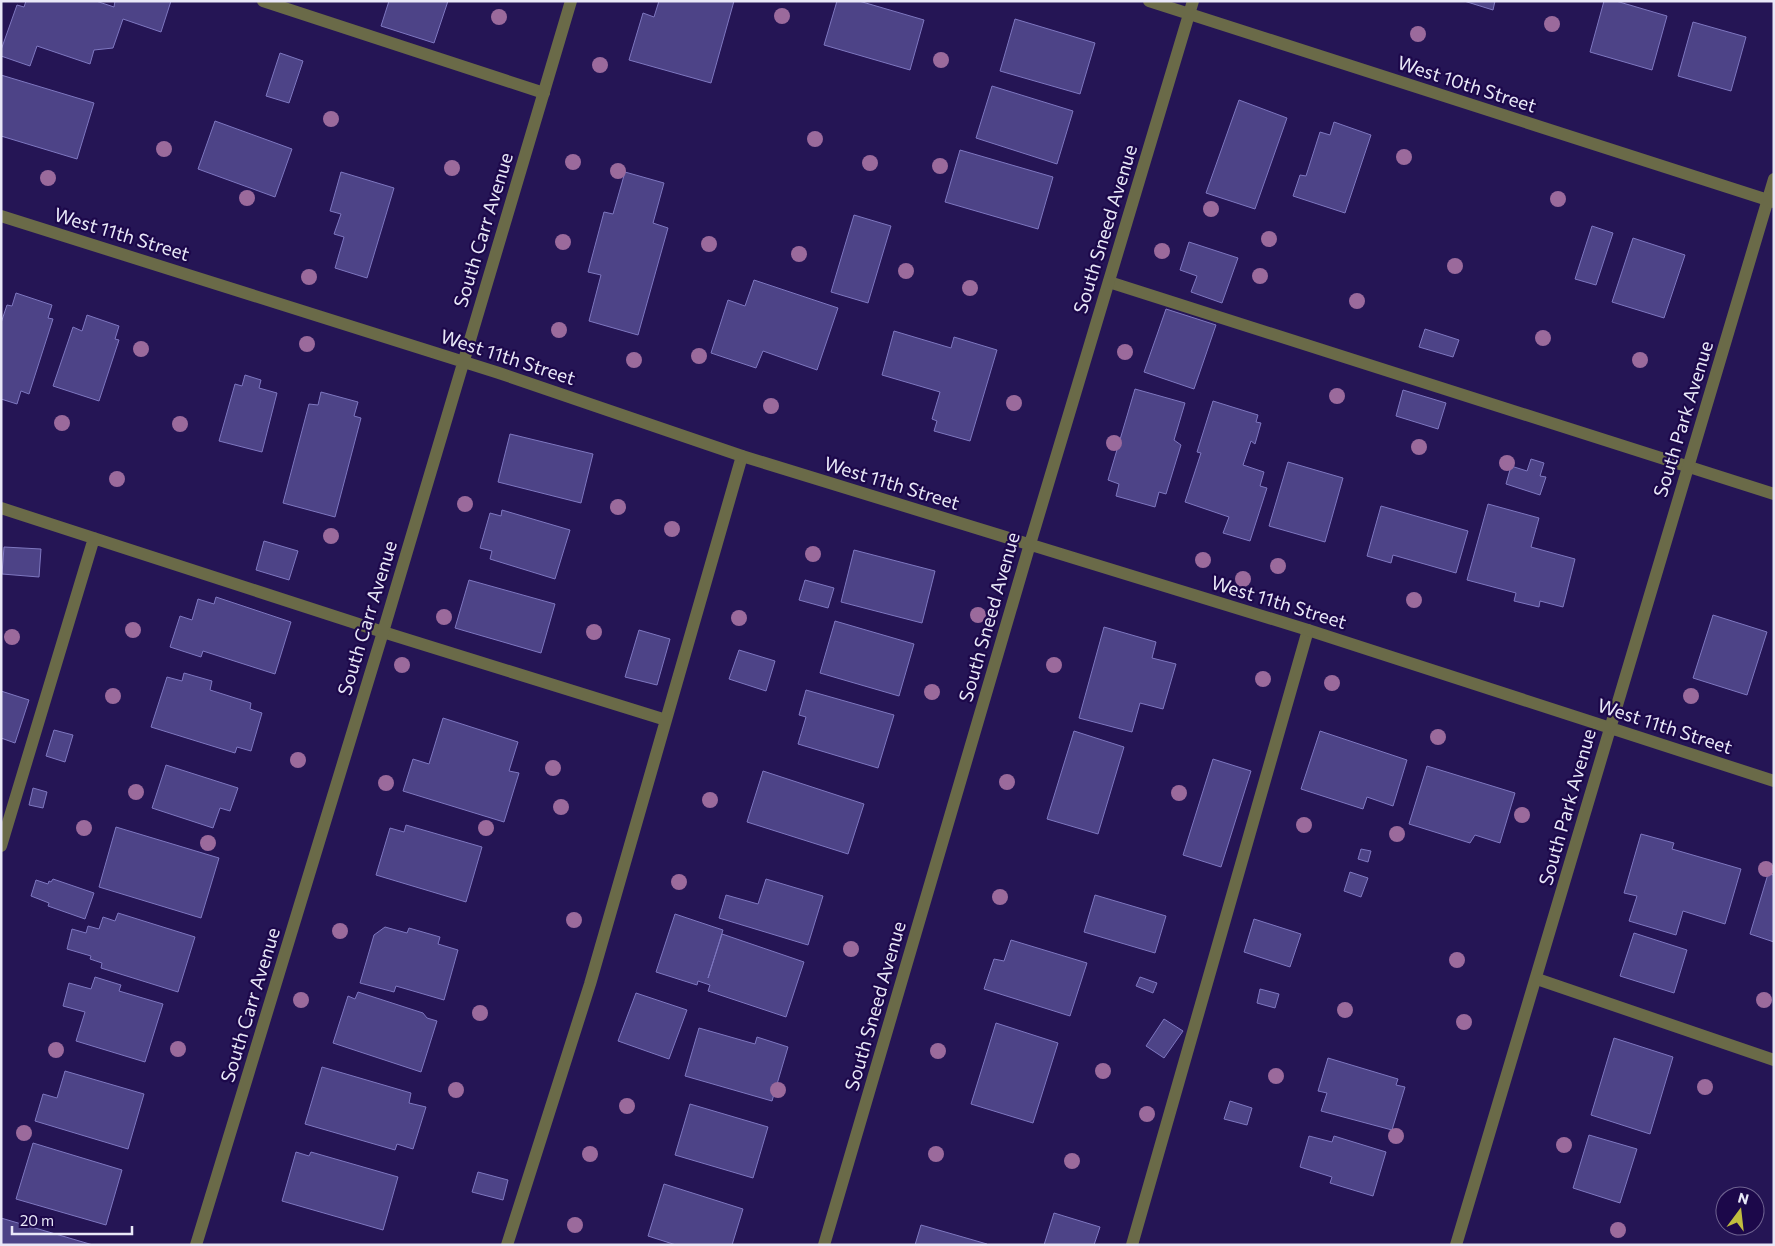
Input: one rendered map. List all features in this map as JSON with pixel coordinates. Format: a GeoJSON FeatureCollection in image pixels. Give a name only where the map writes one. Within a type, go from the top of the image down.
{"type":"FeatureCollection","features":[{"type":"Feature","properties":{"kind":"street"},"geometry":{"type":"LineString","coordinates":[[263,1],[544,93]]}},
{"type":"Feature","properties":{"kind":"street","name":"South Carr Avenue"},"geometry":{"type":"LineString","coordinates":[[196,1245],[383,632],[572,1]]}},
{"type":"Feature","properties":{"kind":"street","name":"West 10th Street"},"geometry":{"type":"LineString","coordinates":[[1149,1],[1191,8],[1771,201]]}},
{"type":"Feature","properties":{"kind":"street","name":"South Sneed Avenue"},"geometry":{"type":"LineString","coordinates":[[824,1245],[1030,544],[1191,8]]}},
{"type":"Feature","properties":{"kind":"street","name":"South Park Avenue"},"geometry":{"type":"LineString","coordinates":[[1456,1245],[1688,467],[1771,201],[1774,179]]}},
{"type":"Feature","properties":{"kind":"street","name":"West 11th Street"},"geometry":{"type":"LineString","coordinates":[[1,216],[463,362],[742,456],[1308,630],[1774,781]]}},
{"type":"Feature","properties":{"kind":"street"},"geometry":{"type":"LineString","coordinates":[[1109,282],[1774,494]]}},
{"type":"Feature","properties":{"kind":"street"},"geometry":{"type":"LineString","coordinates":[[507,1245],[590,984],[742,456]]}},
{"type":"Feature","properties":{"kind":"street"},"geometry":{"type":"LineString","coordinates":[[1,508],[383,632],[666,720]]}},
{"type":"Feature","properties":{"kind":"street"},"geometry":{"type":"LineString","coordinates":[[1,846],[94,538]]}},
{"type":"Feature","properties":{"kind":"street"},"geometry":{"type":"LineString","coordinates":[[1132,1245],[1308,630]]}},
{"type":"Feature","properties":{"kind":"street"},"geometry":{"type":"LineString","coordinates":[[1536,979],[1774,1060]]}},
{"type":"Feature","properties":{"kind":"building"},"geometry":{"type":"Polygon","coordinates":[[[26,1],[96,1],[114,7],[115,1],[171,1],[161,32],[123,19],[113,48],[94,50],[90,64],[37,46],[30,66],[1,56],[1,50],[17,5],[24,7],[26,1]]]}},
{"type":"Feature","properties":{"kind":"building"},"geometry":{"type":"Polygon","coordinates":[[[389,1],[448,1],[434,43],[381,26],[389,1]]]}},
{"type":"Feature","properties":{"kind":"building"},"geometry":{"type":"Polygon","coordinates":[[[659,1],[734,1],[711,83],[629,60],[643,13],[654,17],[659,1]]]}},
{"type":"Feature","properties":{"kind":"building"},"geometry":{"type":"Polygon","coordinates":[[[837,1],[859,1],[924,20],[910,70],[824,45],[837,1]]]}},
{"type":"Feature","properties":{"kind":"building"},"geometry":{"type":"Polygon","coordinates":[[[1464,1],[1495,1],[1493,10],[1464,1]]]}},
{"type":"Feature","properties":{"kind":"building"},"geometry":{"type":"Polygon","coordinates":[[[1604,1],[1616,1],[1667,16],[1652,70],[1590,52],[1604,1]]]}},
{"type":"Feature","properties":{"kind":"building"},"geometry":{"type":"Polygon","coordinates":[[[1015,19],[1095,43],[1080,94],[1000,71],[1015,19]]]}},
{"type":"Feature","properties":{"kind":"building"},"geometry":{"type":"Polygon","coordinates":[[[1693,22],[1746,37],[1731,91],[1678,76],[1693,22]]]}},
{"type":"Feature","properties":{"kind":"building"},"geometry":{"type":"Polygon","coordinates":[[[280,53],[303,61],[289,103],[266,96],[280,53]]]}},
{"type":"Feature","properties":{"kind":"building"},"geometry":{"type":"Polygon","coordinates":[[[1,75],[94,103],[77,159],[1,136],[1,75]]]}},
{"type":"Feature","properties":{"kind":"building"},"geometry":{"type":"Polygon","coordinates":[[[992,86],[1073,111],[1057,164],[976,138],[992,86]]]}},
{"type":"Feature","properties":{"kind":"building"},"geometry":{"type":"Polygon","coordinates":[[[1239,100],[1287,118],[1255,209],[1206,193],[1239,100]]]}},
{"type":"Feature","properties":{"kind":"building"},"geometry":{"type":"Polygon","coordinates":[[[215,121],[292,149],[275,197],[198,169],[215,121]]]}},
{"type":"Feature","properties":{"kind":"building"},"geometry":{"type":"Polygon","coordinates":[[[1334,122],[1371,135],[1345,213],[1293,196],[1300,175],[1306,176],[1320,132],[1330,135],[1334,122]]]}},
{"type":"Feature","properties":{"kind":"building"},"geometry":{"type":"Polygon","coordinates":[[[960,150],[1053,177],[1038,229],[945,202],[960,150]]]}},
{"type":"Feature","properties":{"kind":"building"},"geometry":{"type":"Polygon","coordinates":[[[341,172],[394,188],[367,278],[335,268],[344,237],[334,234],[341,214],[330,211],[341,172]]]}},
{"type":"Feature","properties":{"kind":"building"},"geometry":{"type":"Polygon","coordinates":[[[625,172],[664,183],[653,223],[668,228],[638,335],[589,321],[601,275],[588,272],[604,212],[613,214],[625,172]]]}},
{"type":"Feature","properties":{"kind":"building"},"geometry":{"type":"Polygon","coordinates":[[[854,215],[891,226],[868,303],[831,292],[854,215]]]}},
{"type":"Feature","properties":{"kind":"building"},"geometry":{"type":"Polygon","coordinates":[[[1592,226],[1613,233],[1596,285],[1575,279],[1592,226]]]}},
{"type":"Feature","properties":{"kind":"building"},"geometry":{"type":"Polygon","coordinates":[[[1633,238],[1685,255],[1664,318],[1612,302],[1633,238]]]}},
{"type":"Feature","properties":{"kind":"building"},"geometry":{"type":"Polygon","coordinates":[[[1189,242],[1238,258],[1222,303],[1191,292],[1197,276],[1180,270],[1189,242]]]}},
{"type":"Feature","properties":{"kind":"building"},"geometry":{"type":"Polygon","coordinates":[[[754,280],[838,308],[817,370],[763,351],[756,368],[711,353],[728,300],[745,306],[754,280]]]}},
{"type":"Feature","properties":{"kind":"building"},"geometry":{"type":"Polygon","coordinates":[[[16,293],[52,305],[48,318],[53,319],[29,394],[21,391],[17,404],[1,399],[1,323],[7,305],[12,306],[16,293]]]}},
{"type":"Feature","properties":{"kind":"building"},"geometry":{"type":"Polygon","coordinates":[[[1166,309],[1216,325],[1194,389],[1144,372],[1166,309]]]}},
{"type":"Feature","properties":{"kind":"building"},"geometry":{"type":"Polygon","coordinates":[[[87,315],[119,326],[115,339],[119,340],[99,401],[53,386],[73,327],[82,331],[87,315]]]}},
{"type":"Feature","properties":{"kind":"building"},"geometry":{"type":"Polygon","coordinates":[[[1425,329],[1459,340],[1453,357],[1419,347],[1425,329]]]}},
{"type":"Feature","properties":{"kind":"building"},"geometry":{"type":"Polygon","coordinates":[[[894,331],[951,348],[954,337],[997,350],[970,441],[934,431],[937,421],[932,419],[940,392],[882,375],[894,331]]]}},
{"type":"Feature","properties":{"kind":"building"},"geometry":{"type":"Polygon","coordinates":[[[245,375],[261,380],[259,388],[277,393],[262,452],[219,441],[235,384],[242,386],[245,375]]]}},
{"type":"Feature","properties":{"kind":"building"},"geometry":{"type":"Polygon","coordinates":[[[1135,389],[1185,403],[1174,440],[1181,445],[1166,494],[1159,492],[1155,507],[1116,496],[1119,484],[1108,480],[1135,389]]]}},
{"type":"Feature","properties":{"kind":"building"},"geometry":{"type":"Polygon","coordinates":[[[1403,390],[1446,403],[1438,429],[1396,416],[1403,390]]]}},
{"type":"Feature","properties":{"kind":"building"},"geometry":{"type":"Polygon","coordinates":[[[321,392],[358,402],[354,416],[361,418],[335,517],[283,503],[309,404],[318,405],[321,392]]]}},
{"type":"Feature","properties":{"kind":"building"},"geometry":{"type":"Polygon","coordinates":[[[1213,401],[1258,415],[1256,422],[1261,423],[1255,444],[1251,441],[1243,465],[1264,472],[1260,486],[1267,488],[1250,541],[1223,533],[1229,517],[1185,502],[1201,453],[1197,452],[1213,401]]]}},
{"type":"Feature","properties":{"kind":"building"},"geometry":{"type":"Polygon","coordinates":[[[510,434],[593,454],[581,503],[498,482],[510,434]]]}},
{"type":"Feature","properties":{"kind":"building"},"geometry":{"type":"Polygon","coordinates":[[[1531,459],[1544,463],[1540,476],[1546,477],[1540,495],[1506,484],[1511,466],[1527,471],[1531,459]]]}},
{"type":"Feature","properties":{"kind":"building"},"geometry":{"type":"Polygon","coordinates":[[[1288,462],[1343,478],[1325,542],[1269,526],[1288,462]]]}},
{"type":"Feature","properties":{"kind":"building"},"geometry":{"type":"Polygon","coordinates":[[[1488,504],[1539,518],[1531,547],[1575,559],[1563,607],[1540,601],[1539,607],[1514,601],[1516,593],[1467,580],[1488,504]]]}},
{"type":"Feature","properties":{"kind":"building"},"geometry":{"type":"Polygon","coordinates":[[[1381,506],[1468,531],[1456,573],[1393,555],[1391,563],[1367,556],[1381,506]]]}},
{"type":"Feature","properties":{"kind":"building"},"geometry":{"type":"Polygon","coordinates":[[[502,510],[570,530],[555,579],[490,559],[492,551],[480,548],[490,513],[501,516],[502,510]]]}},
{"type":"Feature","properties":{"kind":"building"},"geometry":{"type":"Polygon","coordinates":[[[264,541],[298,551],[289,580],[256,570],[264,541]]]}},
{"type":"Feature","properties":{"kind":"building"},"geometry":{"type":"Polygon","coordinates":[[[4,547],[41,549],[39,577],[2,574],[4,547]]]}},
{"type":"Feature","properties":{"kind":"building"},"geometry":{"type":"Polygon","coordinates":[[[854,550],[935,571],[922,623],[841,602],[854,550]]]}},
{"type":"Feature","properties":{"kind":"building"},"geometry":{"type":"Polygon","coordinates":[[[469,580],[555,604],[541,653],[455,628],[469,580]]]}},
{"type":"Feature","properties":{"kind":"building"},"geometry":{"type":"Polygon","coordinates":[[[805,580],[834,588],[828,608],[799,600],[805,580]]]}},
{"type":"Feature","properties":{"kind":"building"},"geometry":{"type":"Polygon","coordinates":[[[216,597],[291,622],[275,674],[203,651],[201,657],[170,647],[180,616],[192,620],[198,599],[214,604],[216,597]]]}},
{"type":"Feature","properties":{"kind":"building"},"geometry":{"type":"Polygon","coordinates":[[[1713,615],[1767,632],[1747,695],[1693,678],[1713,615]]]}},
{"type":"Feature","properties":{"kind":"building"},"geometry":{"type":"Polygon","coordinates":[[[835,621],[914,644],[899,696],[820,673],[835,621]]]}},
{"type":"Feature","properties":{"kind":"building"},"geometry":{"type":"Polygon","coordinates":[[[1104,627],[1156,642],[1152,658],[1176,664],[1163,709],[1140,703],[1132,732],[1079,718],[1104,627]]]}},
{"type":"Feature","properties":{"kind":"building"},"geometry":{"type":"Polygon","coordinates":[[[639,630],[670,639],[657,685],[625,677],[639,630]]]}},
{"type":"Feature","properties":{"kind":"building"},"geometry":{"type":"Polygon","coordinates":[[[739,650],[775,661],[766,691],[729,679],[739,650]]]}},
{"type":"Feature","properties":{"kind":"building"},"geometry":{"type":"Polygon","coordinates":[[[184,673],[212,681],[210,690],[251,703],[250,709],[262,713],[251,751],[237,747],[235,753],[151,727],[167,677],[182,681],[184,673]]]}},
{"type":"Feature","properties":{"kind":"building"},"geometry":{"type":"Polygon","coordinates":[[[806,690],[894,715],[878,768],[798,744],[806,717],[799,715],[806,690]]]}},
{"type":"Feature","properties":{"kind":"building"},"geometry":{"type":"Polygon","coordinates":[[[1,691],[29,700],[15,743],[1,738],[1,691]]]}},
{"type":"Feature","properties":{"kind":"building"},"geometry":{"type":"Polygon","coordinates":[[[443,718],[518,742],[509,771],[519,773],[504,822],[403,791],[413,759],[429,764],[443,718]]]}},
{"type":"Feature","properties":{"kind":"building"},"geometry":{"type":"Polygon","coordinates":[[[54,730],[73,735],[65,762],[46,756],[54,730]]]}},
{"type":"Feature","properties":{"kind":"building"},"geometry":{"type":"Polygon","coordinates":[[[1074,731],[1124,747],[1098,834],[1047,819],[1074,731]]]}},
{"type":"Feature","properties":{"kind":"building"},"geometry":{"type":"Polygon","coordinates":[[[1320,731],[1407,760],[1393,806],[1367,797],[1363,809],[1301,789],[1320,731]]]}},
{"type":"Feature","properties":{"kind":"building"},"geometry":{"type":"Polygon","coordinates":[[[1213,759],[1251,771],[1221,867],[1183,855],[1213,759]]]}},
{"type":"Feature","properties":{"kind":"building"},"geometry":{"type":"Polygon","coordinates":[[[166,765],[238,788],[230,811],[220,808],[213,828],[152,808],[166,765]]]}},
{"type":"Feature","properties":{"kind":"building"},"geometry":{"type":"Polygon","coordinates":[[[1427,766],[1515,793],[1500,843],[1475,835],[1470,843],[1409,824],[1427,766]]]}},
{"type":"Feature","properties":{"kind":"building"},"geometry":{"type":"Polygon","coordinates":[[[763,771],[864,804],[848,854],[747,822],[763,771]]]}},
{"type":"Feature","properties":{"kind":"building"},"geometry":{"type":"Polygon","coordinates":[[[33,788],[47,792],[43,808],[29,805],[33,788]]]}},
{"type":"Feature","properties":{"kind":"building"},"geometry":{"type":"Polygon","coordinates":[[[406,825],[482,847],[466,902],[376,875],[390,828],[404,832],[406,825]]]}},
{"type":"Feature","properties":{"kind":"building"},"geometry":{"type":"Polygon","coordinates":[[[116,827],[219,858],[201,918],[99,887],[116,827]]]}},
{"type":"Feature","properties":{"kind":"building"},"geometry":{"type":"Polygon","coordinates":[[[1641,834],[1674,843],[1672,849],[1741,869],[1725,924],[1683,911],[1676,935],[1629,921],[1637,896],[1624,893],[1641,834]]]}},
{"type":"Feature","properties":{"kind":"building"},"geometry":{"type":"Polygon","coordinates":[[[1361,849],[1371,851],[1368,862],[1358,859],[1361,849]]]}},
{"type":"Feature","properties":{"kind":"building"},"geometry":{"type":"Polygon","coordinates":[[[1350,872],[1368,878],[1361,897],[1344,891],[1350,872]]]}},
{"type":"Feature","properties":{"kind":"building"},"geometry":{"type":"Polygon","coordinates":[[[1768,874],[1774,875],[1774,942],[1750,934],[1768,874]]]}},
{"type":"Feature","properties":{"kind":"building"},"geometry":{"type":"Polygon","coordinates":[[[53,879],[94,893],[85,919],[48,906],[49,903],[31,896],[36,880],[48,884],[53,879]]]}},
{"type":"Feature","properties":{"kind":"building"},"geometry":{"type":"Polygon","coordinates":[[[766,879],[823,896],[808,945],[719,918],[726,895],[758,904],[766,879]]]}},
{"type":"Feature","properties":{"kind":"building"},"geometry":{"type":"Polygon","coordinates":[[[1095,895],[1166,916],[1155,953],[1084,932],[1095,895]]]}},
{"type":"Feature","properties":{"kind":"building"},"geometry":{"type":"Polygon","coordinates":[[[118,913],[195,937],[178,992],[101,968],[102,963],[90,959],[91,956],[67,949],[72,929],[86,933],[88,926],[99,929],[103,917],[115,921],[118,913]]]}},
{"type":"Feature","properties":{"kind":"building"},"geometry":{"type":"Polygon","coordinates":[[[675,914],[723,930],[708,978],[722,934],[804,962],[786,1017],[708,991],[710,985],[698,981],[697,985],[656,972],[675,914]]]}},
{"type":"Feature","properties":{"kind":"building"},"geometry":{"type":"Polygon","coordinates":[[[1254,919],[1301,934],[1290,967],[1244,952],[1254,919]]]}},
{"type":"Feature","properties":{"kind":"building"},"geometry":{"type":"Polygon","coordinates":[[[385,927],[407,933],[409,928],[440,937],[438,944],[458,950],[444,1000],[396,986],[394,992],[360,983],[374,935],[385,927]]]}},
{"type":"Feature","properties":{"kind":"building"},"geometry":{"type":"Polygon","coordinates":[[[1634,933],[1687,950],[1674,993],[1620,976],[1634,933]]]}},
{"type":"Feature","properties":{"kind":"building"},"geometry":{"type":"Polygon","coordinates":[[[1011,940],[1087,963],[1070,1016],[984,989],[994,959],[1004,961],[1011,940]]]}},
{"type":"Feature","properties":{"kind":"building"},"geometry":{"type":"Polygon","coordinates":[[[95,977],[121,985],[119,991],[163,1004],[145,1062],[76,1041],[85,1012],[63,1006],[69,983],[91,989],[95,977]]]}},
{"type":"Feature","properties":{"kind":"building"},"geometry":{"type":"Polygon","coordinates":[[[1140,977],[1157,983],[1153,993],[1136,986],[1140,977]]]}},
{"type":"Feature","properties":{"kind":"building"},"geometry":{"type":"Polygon","coordinates":[[[1260,989],[1279,994],[1275,1008],[1257,1003],[1260,989]]]}},
{"type":"Feature","properties":{"kind":"building"},"geometry":{"type":"Polygon","coordinates":[[[358,992],[423,1013],[427,1018],[437,1021],[421,1072],[333,1043],[348,996],[355,999],[358,992]]]}},
{"type":"Feature","properties":{"kind":"building"},"geometry":{"type":"Polygon","coordinates":[[[636,993],[687,1010],[669,1059],[618,1041],[636,993]]]}},
{"type":"Feature","properties":{"kind":"building"},"geometry":{"type":"Polygon","coordinates":[[[1164,1019],[1183,1031],[1164,1058],[1146,1046],[1164,1019]]]}},
{"type":"Feature","properties":{"kind":"building"},"geometry":{"type":"Polygon","coordinates":[[[996,1023],[1058,1043],[1033,1123],[971,1104],[996,1023]]]}},
{"type":"Feature","properties":{"kind":"building"},"geometry":{"type":"Polygon","coordinates":[[[699,1028],[755,1044],[757,1037],[788,1047],[772,1101],[685,1076],[699,1028]]]}},
{"type":"Feature","properties":{"kind":"building"},"geometry":{"type":"Polygon","coordinates":[[[1614,1038],[1673,1057],[1650,1134],[1591,1115],[1614,1038]]]}},
{"type":"Feature","properties":{"kind":"building"},"geometry":{"type":"Polygon","coordinates":[[[1328,1058],[1398,1079],[1396,1085],[1405,1087],[1392,1130],[1321,1111],[1327,1093],[1318,1091],[1328,1058]]]}},
{"type":"Feature","properties":{"kind":"building"},"geometry":{"type":"Polygon","coordinates":[[[322,1067],[411,1093],[409,1103],[426,1107],[413,1149],[397,1144],[395,1150],[305,1124],[322,1067]]]}},
{"type":"Feature","properties":{"kind":"building"},"geometry":{"type":"Polygon","coordinates":[[[65,1071],[144,1094],[128,1149],[35,1121],[43,1094],[57,1098],[65,1071]]]}},
{"type":"Feature","properties":{"kind":"building"},"geometry":{"type":"Polygon","coordinates":[[[1230,1101],[1252,1108],[1247,1125],[1224,1119],[1230,1101]]]}},
{"type":"Feature","properties":{"kind":"building"},"geometry":{"type":"Polygon","coordinates":[[[690,1104],[768,1127],[753,1178],[675,1155],[690,1104]]]}},
{"type":"Feature","properties":{"kind":"building"},"geometry":{"type":"Polygon","coordinates":[[[1589,1135],[1637,1149],[1620,1203],[1573,1188],[1589,1135]]]}},
{"type":"Feature","properties":{"kind":"building"},"geometry":{"type":"Polygon","coordinates":[[[1309,1136],[1332,1142],[1334,1136],[1386,1152],[1373,1196],[1330,1183],[1332,1177],[1300,1167],[1309,1136]]]}},
{"type":"Feature","properties":{"kind":"building"},"geometry":{"type":"Polygon","coordinates":[[[33,1143],[122,1170],[106,1225],[16,1199],[33,1143]]]}},
{"type":"Feature","properties":{"kind":"building"},"geometry":{"type":"Polygon","coordinates":[[[296,1152],[309,1156],[311,1152],[398,1177],[383,1230],[282,1201],[296,1152]]]}},
{"type":"Feature","properties":{"kind":"building"},"geometry":{"type":"Polygon","coordinates":[[[478,1172],[508,1180],[503,1200],[472,1192],[478,1172]]]}},
{"type":"Feature","properties":{"kind":"building"},"geometry":{"type":"Polygon","coordinates":[[[664,1184],[743,1209],[732,1245],[676,1245],[648,1236],[664,1184]]]}},
{"type":"Feature","properties":{"kind":"building"},"geometry":{"type":"Polygon","coordinates":[[[1054,1213],[1100,1227],[1094,1245],[1044,1245],[1054,1213]]]}},
{"type":"Feature","properties":{"kind":"building"},"geometry":{"type":"Polygon","coordinates":[[[1,1218],[93,1245],[1,1245],[1,1218]]]}},
{"type":"Feature","properties":{"kind":"building"},"geometry":{"type":"Polygon","coordinates":[[[921,1225],[987,1244],[987,1245],[915,1245],[921,1225]]]}}]}
